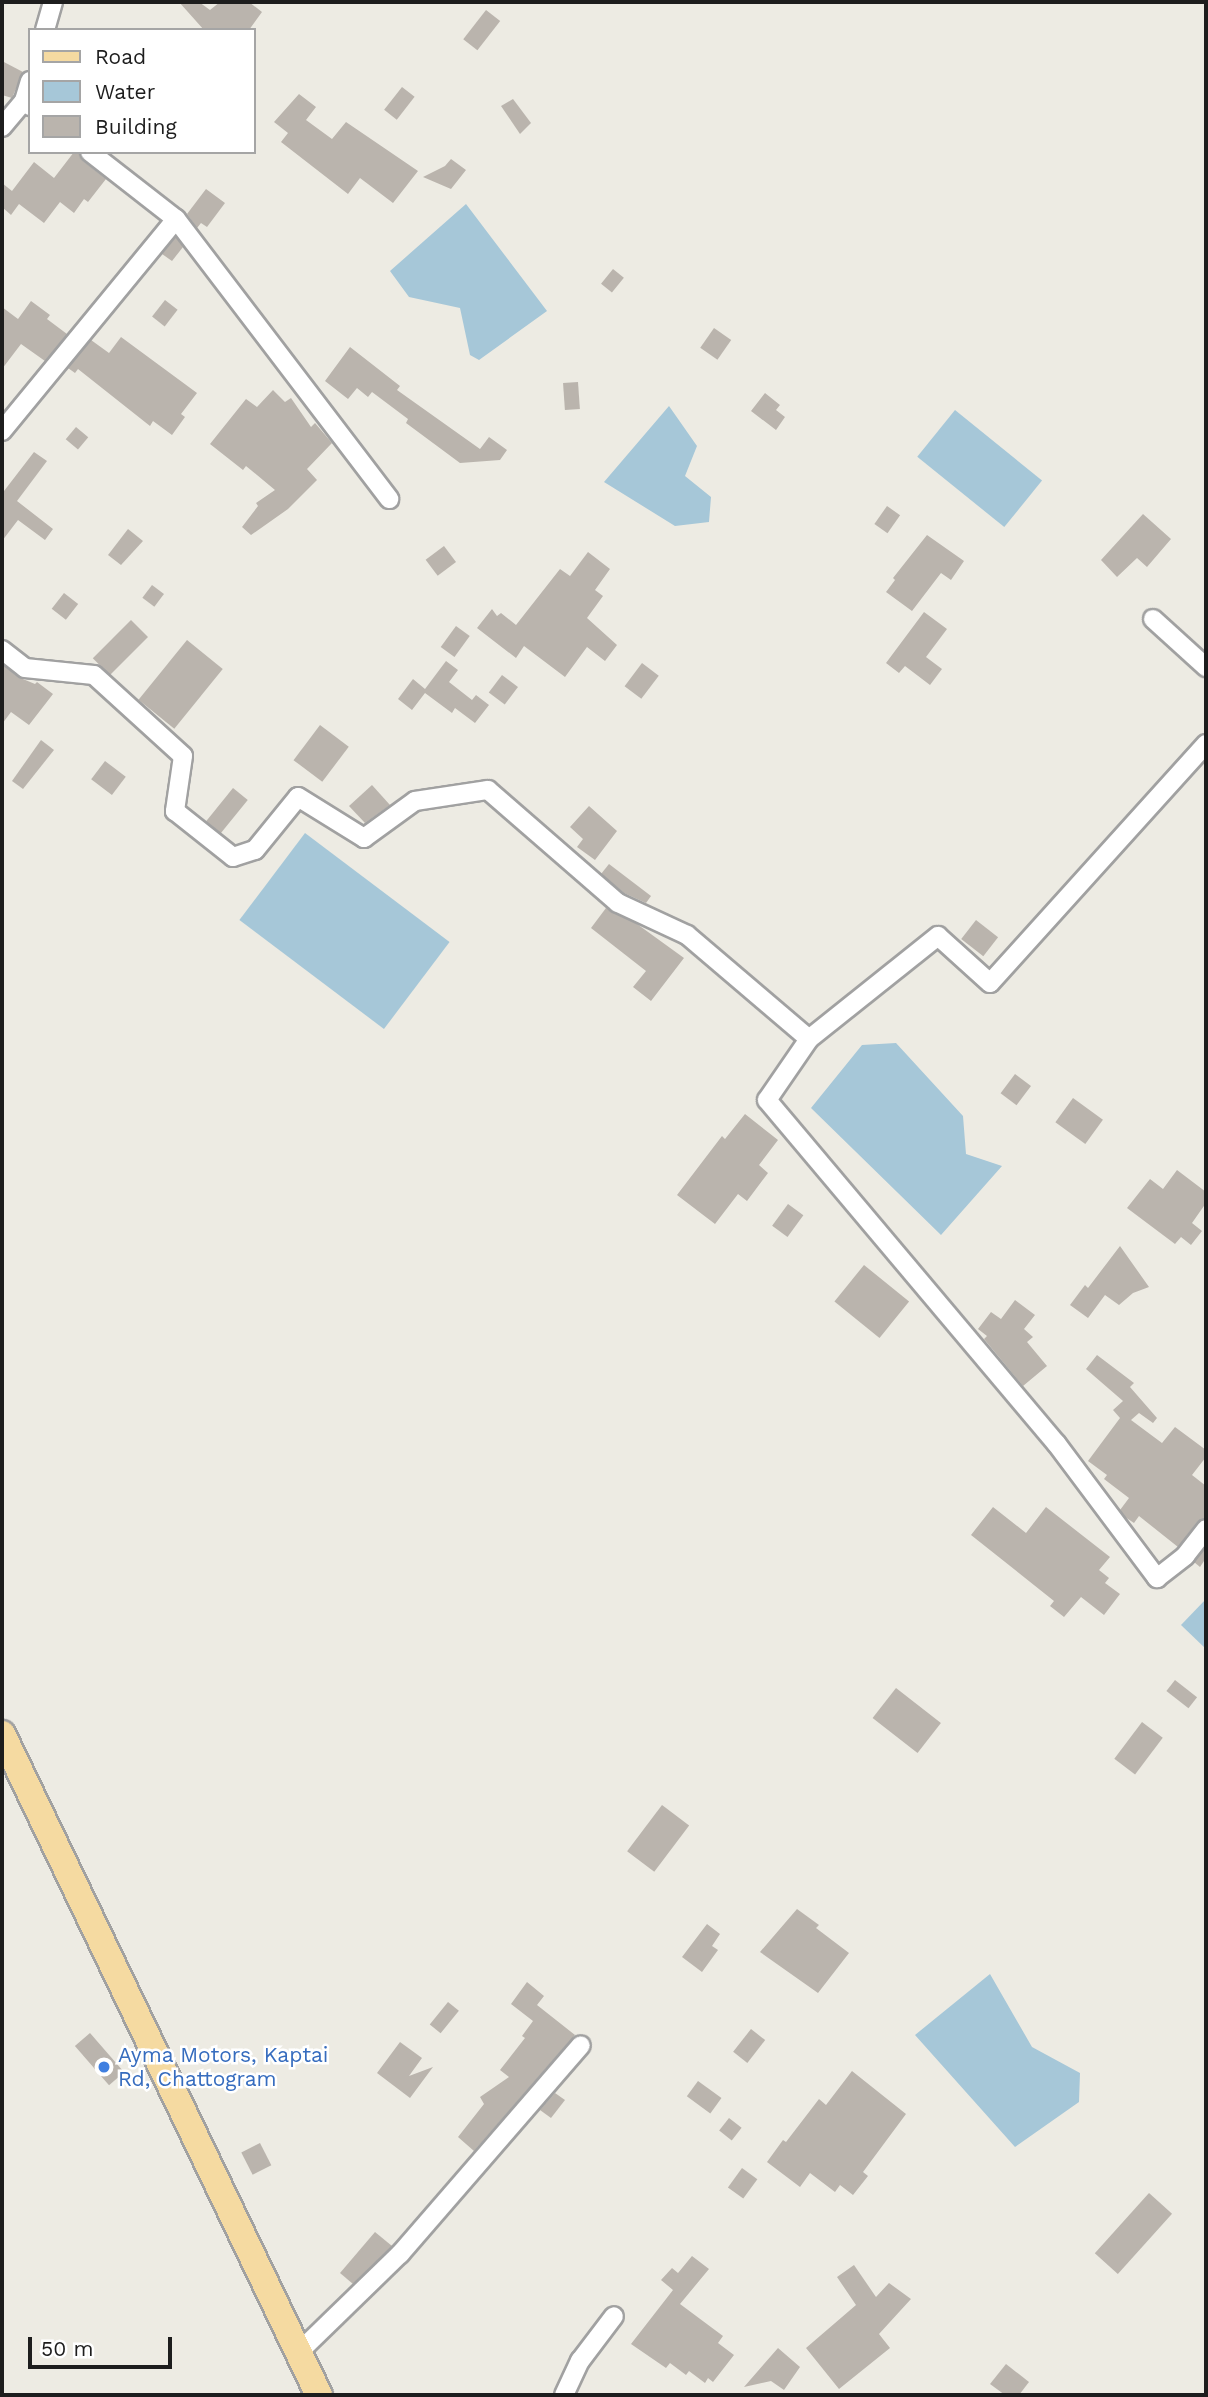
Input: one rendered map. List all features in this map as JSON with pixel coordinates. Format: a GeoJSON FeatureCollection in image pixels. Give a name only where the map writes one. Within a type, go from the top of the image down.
{"type":"FeatureCollection","features":[{"type":"Feature","properties":{"kind":"main road"},"geometry":{"type":"LineString","coordinates":[[2,1734],[319,2395]]}},
{"type":"Feature","properties":{"kind":"street"},"geometry":{"type":"LineString","coordinates":[[46,28],[53,2]]}},
{"type":"Feature","properties":{"kind":"street"},"geometry":{"type":"LineString","coordinates":[[2,127],[27,104]]}},
{"type":"Feature","properties":{"kind":"street"},"geometry":{"type":"LineString","coordinates":[[93,154],[176,219],[389,499]]}},
{"type":"Feature","properties":{"kind":"street"},"geometry":{"type":"LineString","coordinates":[[2,431],[176,219]]}},
{"type":"Feature","properties":{"kind":"street"},"geometry":{"type":"LineString","coordinates":[[1153,619],[1206,667]]}},
{"type":"Feature","properties":{"kind":"street"},"geometry":{"type":"LineString","coordinates":[[2,650],[25,668],[94,675],[183,756],[175,811],[233,857],[255,850],[298,797],[363,838],[415,801],[488,790],[618,903],[687,935],[809,1039]]}},
{"type":"Feature","properties":{"kind":"street"},"geometry":{"type":"LineString","coordinates":[[1206,744],[990,983],[938,936],[809,1039],[767,1100],[1056,1443],[1157,1578],[1185,1556],[1206,1529]]}},
{"type":"Feature","properties":{"kind":"street"},"geometry":{"type":"LineString","coordinates":[[298,2354],[401,2254],[581,2045]]}},
{"type":"Feature","properties":{"kind":"street"},"geometry":{"type":"LineString","coordinates":[[564,2395],[580,2361],[614,2316]]}},
{"type":"Feature","properties":{"kind":"water"},"geometry":{"type":"Polygon","coordinates":[[[466,204],[547,311],[479,360],[470,355],[460,308],[409,297],[390,271],[466,204]]]}},
{"type":"Feature","properties":{"kind":"water"},"geometry":{"type":"Polygon","coordinates":[[[669,406],[697,446],[685,476],[711,497],[709,522],[675,526],[604,482],[669,406]]]}},
{"type":"Feature","properties":{"kind":"water"},"geometry":{"type":"Polygon","coordinates":[[[955,410],[1042,480],[1004,527],[917,457],[955,410]]]}},
{"type":"Feature","properties":{"kind":"water"},"geometry":{"type":"Polygon","coordinates":[[[305,833],[450,942],[384,1029],[239,920],[305,833]]]}},
{"type":"Feature","properties":{"kind":"water"},"geometry":{"type":"Polygon","coordinates":[[[896,1043],[963,1116],[966,1154],[1002,1166],[941,1235],[811,1108],[862,1045],[896,1043]]]}},
{"type":"Feature","properties":{"kind":"water"},"geometry":{"type":"Polygon","coordinates":[[[1206,1599],[1206,1649],[1181,1625],[1206,1599]]]}},
{"type":"Feature","properties":{"kind":"water"},"geometry":{"type":"Polygon","coordinates":[[[990,1974],[1032,2047],[1080,2073],[1079,2102],[1015,2147],[915,2035],[990,1974]]]}},
{"type":"Feature","properties":{"kind":"building"},"geometry":{"type":"Polygon","coordinates":[[[179,2],[199,2],[210,10],[220,2],[249,2],[262,12],[250,28],[202,28],[179,2]]]}},
{"type":"Feature","properties":{"kind":"building"},"geometry":{"type":"Polygon","coordinates":[[[486,10],[500,21],[477,50],[463,39],[486,10]]]}},
{"type":"Feature","properties":{"kind":"building"},"geometry":{"type":"Polygon","coordinates":[[[2,61],[23,72],[12,98],[2,95],[2,61]]]}},
{"type":"Feature","properties":{"kind":"building"},"geometry":{"type":"Polygon","coordinates":[[[402,87],[415,97],[397,120],[384,110],[402,87]]]}},
{"type":"Feature","properties":{"kind":"building"},"geometry":{"type":"Polygon","coordinates":[[[299,94],[316,107],[306,120],[332,139],[346,122],[418,171],[393,203],[360,178],[348,194],[281,142],[288,133],[274,122],[299,94]]]}},
{"type":"Feature","properties":{"kind":"building"},"geometry":{"type":"Polygon","coordinates":[[[513,99],[531,123],[520,134],[501,106],[513,99]]]}},
{"type":"Feature","properties":{"kind":"building"},"geometry":{"type":"Polygon","coordinates":[[[72,154],[80,154],[83,161],[106,179],[88,202],[84,199],[74,213],[60,202],[44,223],[19,204],[11,215],[2,207],[2,183],[12,191],[34,162],[54,178],[72,154]]]}},
{"type":"Feature","properties":{"kind":"building"},"geometry":{"type":"Polygon","coordinates":[[[451,159],[466,170],[451,189],[423,177],[445,166],[451,159]]]}},
{"type":"Feature","properties":{"kind":"building"},"geometry":{"type":"Polygon","coordinates":[[[206,189],[225,203],[207,227],[201,223],[197,228],[187,214],[206,189]]]}},
{"type":"Feature","properties":{"kind":"building"},"geometry":{"type":"Polygon","coordinates":[[[176,237],[183,247],[172,261],[162,254],[176,237]]]}},
{"type":"Feature","properties":{"kind":"building"},"geometry":{"type":"Polygon","coordinates":[[[613,269],[624,278],[612,293],[601,284],[613,269]]]}},
{"type":"Feature","properties":{"kind":"building"},"geometry":{"type":"Polygon","coordinates":[[[165,300],[178,310],[165,326],[152,317],[165,300]]]}},
{"type":"Feature","properties":{"kind":"building"},"geometry":{"type":"Polygon","coordinates":[[[31,301],[50,315],[47,319],[67,334],[45,361],[21,344],[2,369],[2,307],[18,319],[31,301]]]}},
{"type":"Feature","properties":{"kind":"building"},"geometry":{"type":"Polygon","coordinates":[[[714,328],[731,340],[717,360],[700,348],[714,328]]]}},
{"type":"Feature","properties":{"kind":"building"},"geometry":{"type":"Polygon","coordinates":[[[121,337],[197,393],[181,414],[185,417],[172,435],[153,421],[150,426],[78,369],[75,373],[68,368],[91,340],[109,353],[121,337]]]}},
{"type":"Feature","properties":{"kind":"building"},"geometry":{"type":"Polygon","coordinates":[[[350,347],[400,386],[397,390],[480,449],[489,437],[507,450],[500,460],[460,463],[406,423],[408,419],[372,392],[368,397],[357,388],[348,399],[325,381],[350,347]]]}},
{"type":"Feature","properties":{"kind":"building"},"geometry":{"type":"Polygon","coordinates":[[[578,382],[580,409],[565,410],[563,383],[578,382]]]}},
{"type":"Feature","properties":{"kind":"building"},"geometry":{"type":"Polygon","coordinates":[[[273,390],[285,402],[291,398],[311,427],[315,423],[332,443],[307,469],[317,480],[288,509],[251,535],[242,527],[258,506],[256,503],[275,490],[246,466],[243,470],[210,444],[246,399],[257,407],[273,390]]]}},
{"type":"Feature","properties":{"kind":"building"},"geometry":{"type":"Polygon","coordinates":[[[765,393],[780,405],[776,410],[785,417],[776,430],[751,411],[765,393]]]}},
{"type":"Feature","properties":{"kind":"building"},"geometry":{"type":"Polygon","coordinates":[[[76,427],[88,437],[78,450],[66,439],[76,427]]]}},
{"type":"Feature","properties":{"kind":"building"},"geometry":{"type":"Polygon","coordinates":[[[34,452],[47,461],[17,501],[53,529],[45,540],[18,520],[2,541],[2,489],[4,491],[34,452]]]}},
{"type":"Feature","properties":{"kind":"building"},"geometry":{"type":"Polygon","coordinates":[[[887,506],[900,515],[887,533],[874,524],[887,506]]]}},
{"type":"Feature","properties":{"kind":"building"},"geometry":{"type":"Polygon","coordinates":[[[1143,514],[1171,539],[1147,567],[1137,558],[1117,577],[1101,560],[1143,514]]]}},
{"type":"Feature","properties":{"kind":"building"},"geometry":{"type":"Polygon","coordinates":[[[128,529],[143,541],[121,565],[108,555],[128,529]]]}},
{"type":"Feature","properties":{"kind":"building"},"geometry":{"type":"Polygon","coordinates":[[[927,535],[964,561],[951,580],[941,573],[912,611],[886,592],[895,580],[893,578],[927,535]]]}},
{"type":"Feature","properties":{"kind":"building"},"geometry":{"type":"Polygon","coordinates":[[[444,546],[456,562],[438,576],[426,560],[444,546]]]}},
{"type":"Feature","properties":{"kind":"building"},"geometry":{"type":"Polygon","coordinates":[[[588,552],[610,569],[595,590],[603,596],[587,618],[617,645],[605,661],[587,647],[565,677],[524,646],[516,658],[477,628],[492,609],[497,616],[501,613],[516,625],[560,569],[570,576],[588,552]]]}},
{"type":"Feature","properties":{"kind":"building"},"geometry":{"type":"Polygon","coordinates":[[[152,585],[164,594],[154,607],[142,598],[152,585]]]}},
{"type":"Feature","properties":{"kind":"building"},"geometry":{"type":"Polygon","coordinates":[[[64,593],[78,604],[66,620],[52,609],[64,593]]]}},
{"type":"Feature","properties":{"kind":"building"},"geometry":{"type":"Polygon","coordinates":[[[924,612],[947,629],[926,657],[942,669],[930,685],[905,666],[899,673],[886,663],[924,612]]]}},
{"type":"Feature","properties":{"kind":"building"},"geometry":{"type":"Polygon","coordinates":[[[131,620],[148,637],[110,675],[93,658],[131,620]]]}},
{"type":"Feature","properties":{"kind":"building"},"geometry":{"type":"Polygon","coordinates":[[[456,626],[470,636],[454,657],[441,647],[456,626]]]}},
{"type":"Feature","properties":{"kind":"building"},"geometry":{"type":"Polygon","coordinates":[[[187,640],[223,669],[174,729],[139,700],[187,640]]]}},
{"type":"Feature","properties":{"kind":"building"},"geometry":{"type":"Polygon","coordinates":[[[446,661],[458,670],[449,682],[472,700],[476,695],[489,705],[475,723],[455,708],[452,713],[425,693],[412,710],[398,699],[413,679],[425,689],[446,661]]]}},
{"type":"Feature","properties":{"kind":"building"},"geometry":{"type":"Polygon","coordinates":[[[642,663],[659,676],[641,699],[625,686],[642,663]]]}},
{"type":"Feature","properties":{"kind":"building"},"geometry":{"type":"Polygon","coordinates":[[[2,664],[18,677],[35,684],[37,682],[53,694],[29,725],[11,712],[2,724],[2,664]]]}},
{"type":"Feature","properties":{"kind":"building"},"geometry":{"type":"Polygon","coordinates":[[[502,675],[518,687],[505,705],[489,693],[502,675]]]}},
{"type":"Feature","properties":{"kind":"building"},"geometry":{"type":"Polygon","coordinates":[[[320,725],[349,747],[322,782],[294,760],[320,725]]]}},
{"type":"Feature","properties":{"kind":"building"},"geometry":{"type":"Polygon","coordinates":[[[41,740],[54,750],[23,789],[12,781],[41,740]]]}},
{"type":"Feature","properties":{"kind":"building"},"geometry":{"type":"Polygon","coordinates":[[[105,761],[126,777],[112,795],[91,779],[105,761]]]}},
{"type":"Feature","properties":{"kind":"building"},"geometry":{"type":"Polygon","coordinates":[[[372,785],[390,805],[365,823],[349,806],[372,785]]]}},
{"type":"Feature","properties":{"kind":"building"},"geometry":{"type":"Polygon","coordinates":[[[233,788],[248,800],[221,833],[206,821],[233,788]]]}},
{"type":"Feature","properties":{"kind":"building"},"geometry":{"type":"Polygon","coordinates":[[[589,806],[617,831],[595,860],[577,847],[583,839],[570,827],[589,806]]]}},
{"type":"Feature","properties":{"kind":"building"},"geometry":{"type":"Polygon","coordinates":[[[609,864],[651,896],[646,903],[624,893],[601,874],[609,864]]]}},
{"type":"Feature","properties":{"kind":"building"},"geometry":{"type":"Polygon","coordinates":[[[606,908],[637,924],[684,958],[651,1001],[633,987],[646,971],[591,928],[606,908]]]}},
{"type":"Feature","properties":{"kind":"building"},"geometry":{"type":"Polygon","coordinates":[[[976,920],[998,937],[983,956],[961,939],[976,920]]]}},
{"type":"Feature","properties":{"kind":"building"},"geometry":{"type":"Polygon","coordinates":[[[1015,1074],[1031,1086],[1017,1105],[1001,1093],[1015,1074]]]}},
{"type":"Feature","properties":{"kind":"building"},"geometry":{"type":"Polygon","coordinates":[[[1073,1098],[1103,1120],[1085,1144],[1055,1122],[1073,1098]]]}},
{"type":"Feature","properties":{"kind":"building"},"geometry":{"type":"Polygon","coordinates":[[[745,1114],[778,1140],[759,1165],[768,1173],[747,1201],[738,1194],[715,1224],[677,1195],[722,1136],[725,1139],[745,1114]]]}},
{"type":"Feature","properties":{"kind":"building"},"geometry":{"type":"Polygon","coordinates":[[[1177,1170],[1206,1192],[1206,1203],[1192,1223],[1202,1231],[1191,1245],[1181,1237],[1175,1244],[1127,1208],[1150,1179],[1163,1189],[1177,1170]]]}},
{"type":"Feature","properties":{"kind":"building"},"geometry":{"type":"Polygon","coordinates":[[[788,1204],[803,1215],[788,1237],[772,1226],[788,1204]]]}},
{"type":"Feature","properties":{"kind":"building"},"geometry":{"type":"Polygon","coordinates":[[[1120,1246],[1149,1287],[1133,1293],[1119,1305],[1105,1295],[1088,1318],[1070,1305],[1085,1285],[1088,1288],[1120,1246]]]}},
{"type":"Feature","properties":{"kind":"building"},"geometry":{"type":"Polygon","coordinates":[[[864,1265],[909,1302],[879,1338],[834,1302],[864,1265]]]}},
{"type":"Feature","properties":{"kind":"building"},"geometry":{"type":"Polygon","coordinates":[[[1015,1300],[1035,1315],[1024,1329],[1033,1337],[1027,1342],[1047,1366],[1023,1386],[984,1339],[987,1336],[978,1329],[991,1312],[1001,1319],[1015,1300]]]}},
{"type":"Feature","properties":{"kind":"building"},"geometry":{"type":"Polygon","coordinates":[[[1097,1355],[1134,1383],[1130,1387],[1157,1418],[1153,1423],[1139,1413],[1131,1420],[1162,1443],[1175,1427],[1206,1450],[1206,1457],[1192,1475],[1206,1486],[1206,1518],[1197,1522],[1178,1547],[1139,1516],[1134,1523],[1125,1517],[1120,1510],[1129,1498],[1104,1479],[1107,1475],[1088,1461],[1120,1418],[1113,1410],[1123,1401],[1086,1369],[1097,1355]]]}},
{"type":"Feature","properties":{"kind":"building"},"geometry":{"type":"Polygon","coordinates":[[[993,1507],[1026,1533],[1046,1507],[1110,1557],[1099,1570],[1109,1578],[1105,1583],[1120,1594],[1104,1615],[1081,1597],[1064,1617],[1050,1606],[1054,1601],[971,1535],[993,1507]]]}},
{"type":"Feature","properties":{"kind":"building"},"geometry":{"type":"Polygon","coordinates":[[[1206,1547],[1206,1558],[1200,1567],[1194,1562],[1206,1547]]]}},
{"type":"Feature","properties":{"kind":"building"},"geometry":{"type":"Polygon","coordinates":[[[1175,1680],[1197,1697],[1188,1708],[1166,1691],[1175,1680]]]}},
{"type":"Feature","properties":{"kind":"building"},"geometry":{"type":"Polygon","coordinates":[[[896,1688],[941,1723],[918,1753],[873,1718],[896,1688]]]}},
{"type":"Feature","properties":{"kind":"building"},"geometry":{"type":"Polygon","coordinates":[[[1142,1722],[1163,1738],[1135,1774],[1114,1759],[1142,1722]]]}},
{"type":"Feature","properties":{"kind":"building"},"geometry":{"type":"Polygon","coordinates":[[[662,1805],[689,1825],[654,1872],[627,1851],[662,1805]]]}},
{"type":"Feature","properties":{"kind":"building"},"geometry":{"type":"Polygon","coordinates":[[[797,1909],[819,1925],[816,1928],[849,1953],[818,1993],[760,1952],[797,1909]]]}},
{"type":"Feature","properties":{"kind":"building"},"geometry":{"type":"Polygon","coordinates":[[[707,1924],[720,1934],[712,1946],[718,1950],[702,1972],[682,1957],[707,1924]]]}},
{"type":"Feature","properties":{"kind":"building"},"geometry":{"type":"Polygon","coordinates":[[[527,1982],[544,1996],[537,2005],[575,2035],[474,2151],[458,2137],[484,2104],[480,2097],[509,2077],[500,2070],[525,2038],[522,2036],[533,2021],[511,2004],[527,1982]]]}},
{"type":"Feature","properties":{"kind":"building"},"geometry":{"type":"Polygon","coordinates":[[[448,2002],[459,2011],[441,2033],[430,2025],[448,2002]]]}},
{"type":"Feature","properties":{"kind":"building"},"geometry":{"type":"Polygon","coordinates":[[[751,2029],[765,2040],[747,2063],[733,2052],[751,2029]]]}},
{"type":"Feature","properties":{"kind":"building"},"geometry":{"type":"Polygon","coordinates":[[[90,2033],[124,2072],[109,2085],[75,2046],[90,2033]]]}},
{"type":"Feature","properties":{"kind":"building"},"geometry":{"type":"Polygon","coordinates":[[[400,2042],[422,2058],[409,2076],[433,2067],[410,2098],[377,2073],[400,2042]]]}},
{"type":"Feature","properties":{"kind":"building"},"geometry":{"type":"Polygon","coordinates":[[[852,2071],[906,2114],[863,2172],[868,2176],[853,2195],[840,2185],[835,2192],[810,2173],[800,2187],[767,2162],[819,2099],[826,2105],[852,2071]]]}},
{"type":"Feature","properties":{"kind":"building"},"geometry":{"type":"Polygon","coordinates":[[[698,2081],[721,2098],[710,2113],[687,2096],[698,2081]]]}},
{"type":"Feature","properties":{"kind":"building"},"geometry":{"type":"Polygon","coordinates":[[[555,2093],[565,2100],[551,2118],[540,2110],[555,2093]]]}},
{"type":"Feature","properties":{"kind":"building"},"geometry":{"type":"Polygon","coordinates":[[[729,2118],[742,2128],[732,2140],[719,2131],[729,2118]]]}},
{"type":"Feature","properties":{"kind":"building"},"geometry":{"type":"Polygon","coordinates":[[[260,2143],[271,2165],[253,2175],[241,2153],[260,2143]]]}},
{"type":"Feature","properties":{"kind":"building"},"geometry":{"type":"Polygon","coordinates":[[[742,2168],[757,2179],[743,2199],[728,2187],[742,2168]]]}},
{"type":"Feature","properties":{"kind":"building"},"geometry":{"type":"Polygon","coordinates":[[[1149,2193],[1172,2214],[1118,2274],[1095,2253],[1149,2193]]]}},
{"type":"Feature","properties":{"kind":"building"},"geometry":{"type":"Polygon","coordinates":[[[375,2232],[392,2246],[353,2284],[340,2273],[375,2232]]]}},
{"type":"Feature","properties":{"kind":"building"},"geometry":{"type":"Polygon","coordinates":[[[692,2256],[709,2269],[680,2304],[723,2336],[718,2343],[734,2355],[713,2382],[708,2378],[705,2383],[689,2371],[686,2375],[670,2363],[666,2368],[631,2344],[673,2290],[661,2280],[672,2268],[678,2273],[692,2256]]]}},
{"type":"Feature","properties":{"kind":"building"},"geometry":{"type":"Polygon","coordinates":[[[854,2265],[876,2297],[889,2283],[911,2299],[879,2334],[890,2348],[839,2389],[806,2348],[856,2305],[837,2277],[854,2265]]]}},
{"type":"Feature","properties":{"kind":"building"},"geometry":{"type":"Polygon","coordinates":[[[778,2348],[800,2367],[784,2390],[771,2381],[744,2387],[778,2348]]]}},
{"type":"Feature","properties":{"kind":"building"},"geometry":{"type":"Polygon","coordinates":[[[1006,2364],[1029,2382],[1019,2395],[1005,2395],[990,2384],[1006,2364]]]}},
{"type":"Feature","properties":{"kind":"place","name":"Ayma Motors, Kaptai Rd, Chattogram"},"geometry":{"type":"Point","coordinates":[104,2067]}}]}
